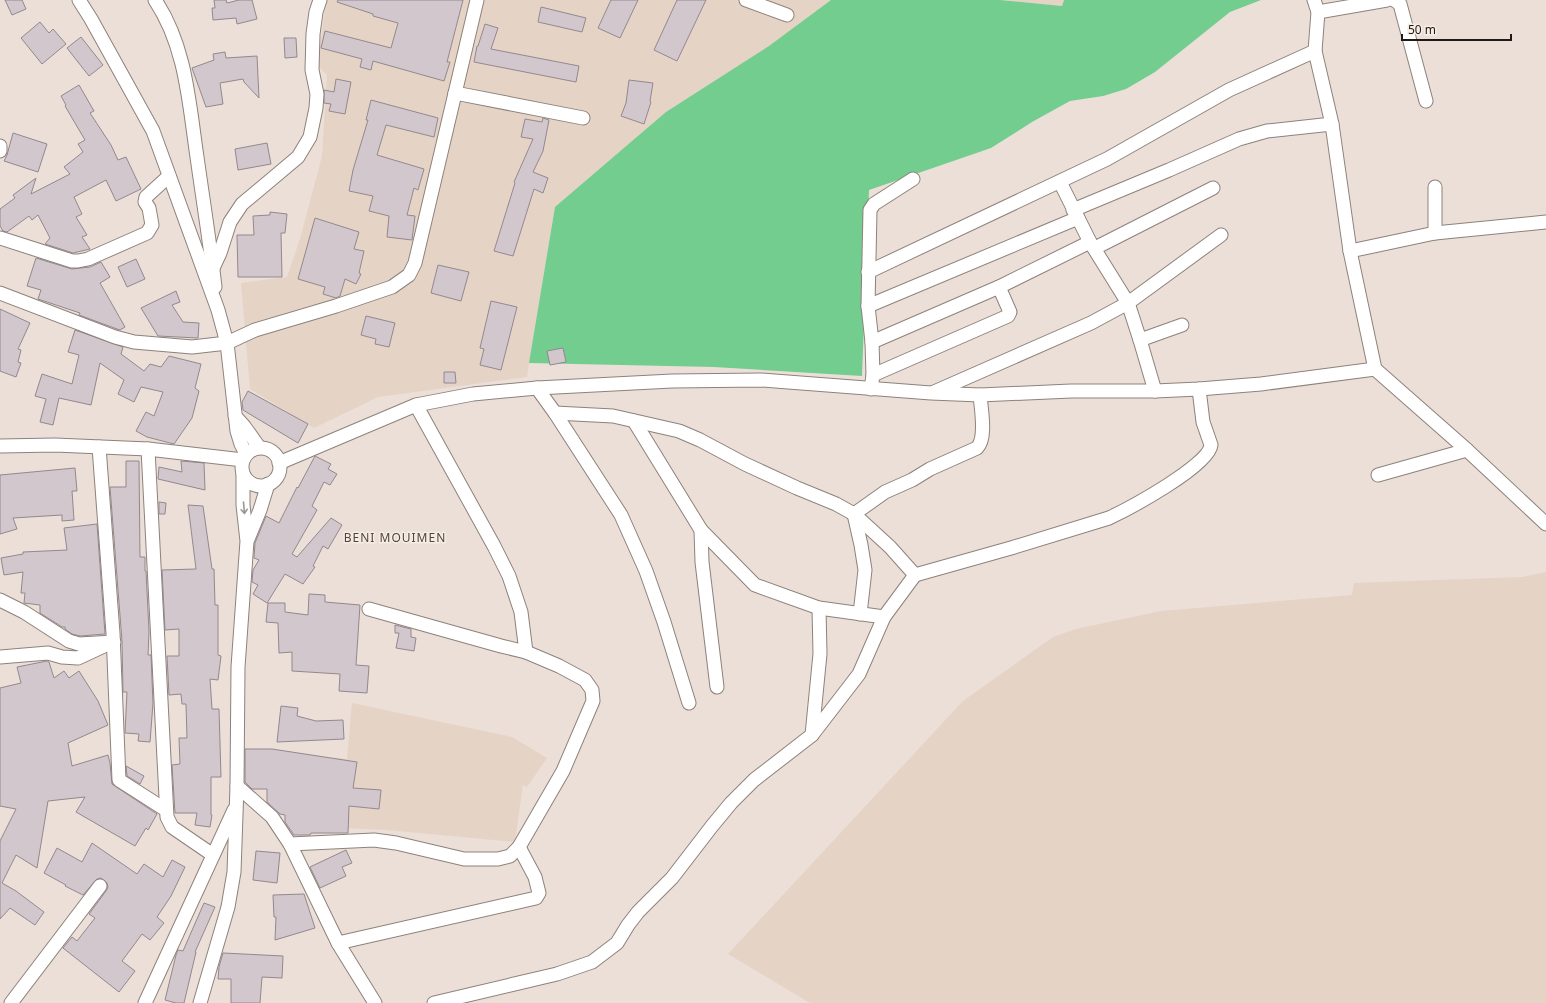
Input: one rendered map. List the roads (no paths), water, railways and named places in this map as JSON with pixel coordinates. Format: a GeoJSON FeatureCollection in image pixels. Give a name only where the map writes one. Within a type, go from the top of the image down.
{"type":"FeatureCollection","features":[{"type":"Feature","properties":{"kind":"street"},"geometry":{"type":"LineString","coordinates":[[79,0],[153,131],[218,310],[227,343],[235,415],[244,457]]}},
{"type":"Feature","properties":{"kind":"street"},"geometry":{"type":"LineString","coordinates":[[155,0],[164,14],[177,43],[187,84],[218,310]]}},
{"type":"Feature","properties":{"kind":"street"},"geometry":{"type":"LineString","coordinates":[[213,268],[220,253],[230,222],[236,212],[242,204],[298,157],[310,137],[316,108],[317,94],[312,70],[313,34],[316,12],[320,0]]}},
{"type":"Feature","properties":{"kind":"street"},"geometry":{"type":"LineString","coordinates":[[0,293],[115,337],[134,342],[192,347],[227,343],[255,330],[336,306],[392,287],[409,275],[415,263],[477,0]]}},
{"type":"Feature","properties":{"kind":"street"},"geometry":{"type":"LineString","coordinates":[[746,0],[787,15]]}},
{"type":"Feature","properties":{"kind":"street"},"geometry":{"type":"LineString","coordinates":[[1387,0],[1316,6],[1315,51],[1332,124],[1350,251],[1375,369],[1467,450],[1546,524]]}},
{"type":"Feature","properties":{"kind":"street"},"geometry":{"type":"LineString","coordinates":[[1394,0],[1400,4],[1426,101]]}},
{"type":"Feature","properties":{"kind":"street"},"geometry":{"type":"LineString","coordinates":[[868,272],[1114,156],[1229,90],[1315,51]]}},
{"type":"Feature","properties":{"kind":"street"},"geometry":{"type":"LineString","coordinates":[[455,93],[583,118]]}},
{"type":"Feature","properties":{"kind":"street"},"geometry":{"type":"LineString","coordinates":[[868,306],[1239,139],[1267,131],[1332,124]]}},
{"type":"Feature","properties":{"kind":"street"},"geometry":{"type":"LineString","coordinates":[[0,146],[0,151]]}},
{"type":"Feature","properties":{"kind":"street"},"geometry":{"type":"LineString","coordinates":[[0,238],[72,261],[88,259],[147,233],[152,225],[149,208],[145,202],[146,196],[169,176]]}},
{"type":"Feature","properties":{"kind":"street"},"geometry":{"type":"LineString","coordinates":[[871,389],[873,375],[872,342],[868,306],[870,210],[874,204],[913,179]]}},
{"type":"Feature","properties":{"kind":"street"},"geometry":{"type":"LineString","coordinates":[[1060,182],[1092,245],[1128,303],[1155,391]]}},
{"type":"Feature","properties":{"kind":"street"},"geometry":{"type":"LineString","coordinates":[[1435,187],[1435,233]]}},
{"type":"Feature","properties":{"kind":"street"},"geometry":{"type":"LineString","coordinates":[[872,342],[1092,245],[1213,188]]}},
{"type":"Feature","properties":{"kind":"street"},"geometry":{"type":"LineString","coordinates":[[1350,251],[1435,233],[1546,222]]}},
{"type":"Feature","properties":{"kind":"street"},"geometry":{"type":"LineString","coordinates":[[931,393],[1091,323],[1128,303],[1220,235]]}},
{"type":"Feature","properties":{"kind":"street"},"geometry":{"type":"LineString","coordinates":[[873,375],[1008,316],[1010,312],[999,287]]}},
{"type":"Feature","properties":{"kind":"street"},"geometry":{"type":"LineString","coordinates":[[1140,340],[1182,325]]}},
{"type":"Feature","properties":{"kind":"street"},"geometry":{"type":"LineString","coordinates":[[279,463],[416,405],[473,394],[537,388],[672,381],[761,380],[871,389],[980,395],[1071,391],[1155,391],[1199,389],[1262,384],[1375,369]]}},
{"type":"Feature","properties":{"kind":"street"},"geometry":{"type":"LineString","coordinates":[[537,388],[621,514],[646,571],[664,622],[689,703]]}},
{"type":"Feature","properties":{"kind":"street"},"geometry":{"type":"LineString","coordinates":[[434,1003],[557,974],[592,962],[605,954],[618,943],[628,925],[638,912],[672,878],[712,826],[732,803],[754,780],[812,735],[859,674],[884,617],[915,574],[1011,548],[1109,518],[1130,508],[1181,476],[1208,454],[1211,448],[1203,422],[1199,389]]}},
{"type":"Feature","properties":{"kind":"street"},"geometry":{"type":"LineString","coordinates":[[854,514],[885,492],[912,480],[930,469],[977,448],[981,444],[982,436],[980,395]]}},
{"type":"Feature","properties":{"kind":"street"},"geometry":{"type":"LineString","coordinates":[[416,405],[509,576],[521,612],[526,652]]}},
{"type":"Feature","properties":{"kind":"street"},"geometry":{"type":"LineString","coordinates":[[555,413],[613,416],[679,431],[771,476],[836,504],[854,514],[890,547],[915,574]]}},
{"type":"Feature","properties":{"kind":"street"},"geometry":{"type":"LineString","coordinates":[[235,415],[259,448]]}},
{"type":"Feature","properties":{"kind":"street"},"geometry":{"type":"LineString","coordinates":[[634,421],[701,530],[755,585],[819,608],[884,617]]}},
{"type":"Feature","properties":{"kind":"street"},"geometry":{"type":"LineString","coordinates":[[0,446],[55,445],[148,449],[244,457]]}},
{"type":"Feature","properties":{"kind":"street"},"geometry":{"type":"LineString","coordinates":[[99,447],[114,642],[120,780],[166,810]]}},
{"type":"Feature","properties":{"kind":"street"},"geometry":{"type":"LineString","coordinates":[[259,448],[266,448],[272,451],[277,456],[279,463],[279,471],[275,479],[268,484],[261,486],[254,485],[247,481],[241,467],[244,457],[252,449],[259,448]]}},
{"type":"Feature","properties":{"kind":"street"},"geometry":{"type":"LineString","coordinates":[[148,449],[167,817],[172,827],[212,855]]}},
{"type":"Feature","properties":{"kind":"street"},"geometry":{"type":"LineString","coordinates":[[1378,474],[1467,450]]}},
{"type":"Feature","properties":{"kind":"street"},"geometry":{"type":"LineString","coordinates":[[200,1003],[228,907],[234,872],[237,786],[238,667],[247,541],[243,474]]}},
{"type":"Feature","properties":{"kind":"street"},"geometry":{"type":"LineString","coordinates":[[247,541],[260,510],[268,484]]}},
{"type":"Feature","properties":{"kind":"street"},"geometry":{"type":"LineString","coordinates":[[854,514],[865,570],[860,614]]}},
{"type":"Feature","properties":{"kind":"street"},"geometry":{"type":"LineString","coordinates":[[701,530],[702,562],[717,687]]}},
{"type":"Feature","properties":{"kind":"street"},"geometry":{"type":"LineString","coordinates":[[0,600],[24,612],[69,641],[79,644],[114,642]]}},
{"type":"Feature","properties":{"kind":"street"},"geometry":{"type":"LineString","coordinates":[[812,735],[820,654],[819,608]]}},
{"type":"Feature","properties":{"kind":"street"},"geometry":{"type":"LineString","coordinates":[[290,844],[374,840],[396,843],[464,859],[498,859],[510,856],[519,847],[563,771],[593,701],[592,690],[585,680],[559,666],[526,652],[487,643],[369,609]]}},
{"type":"Feature","properties":{"kind":"street"},"geometry":{"type":"LineString","coordinates":[[0,657],[48,653],[62,658],[78,658],[114,642]]}},
{"type":"Feature","properties":{"kind":"street"},"geometry":{"type":"LineString","coordinates":[[237,786],[272,817],[290,844],[338,943],[375,1003]]}},
{"type":"Feature","properties":{"kind":"street"},"geometry":{"type":"LineString","coordinates":[[145,1003],[236,804]]}},
{"type":"Feature","properties":{"kind":"street"},"geometry":{"type":"LineString","coordinates":[[338,943],[536,898],[539,893],[535,878],[519,847]]}},
{"type":"Feature","properties":{"kind":"street"},"geometry":{"type":"LineString","coordinates":[[11,1003],[100,886]]}},
{"type":"Feature","properties":{"kind":"district","name":"BENI MOUIMEN"},"geometry":{"type":"Point","coordinates":[395,537]}}]}
